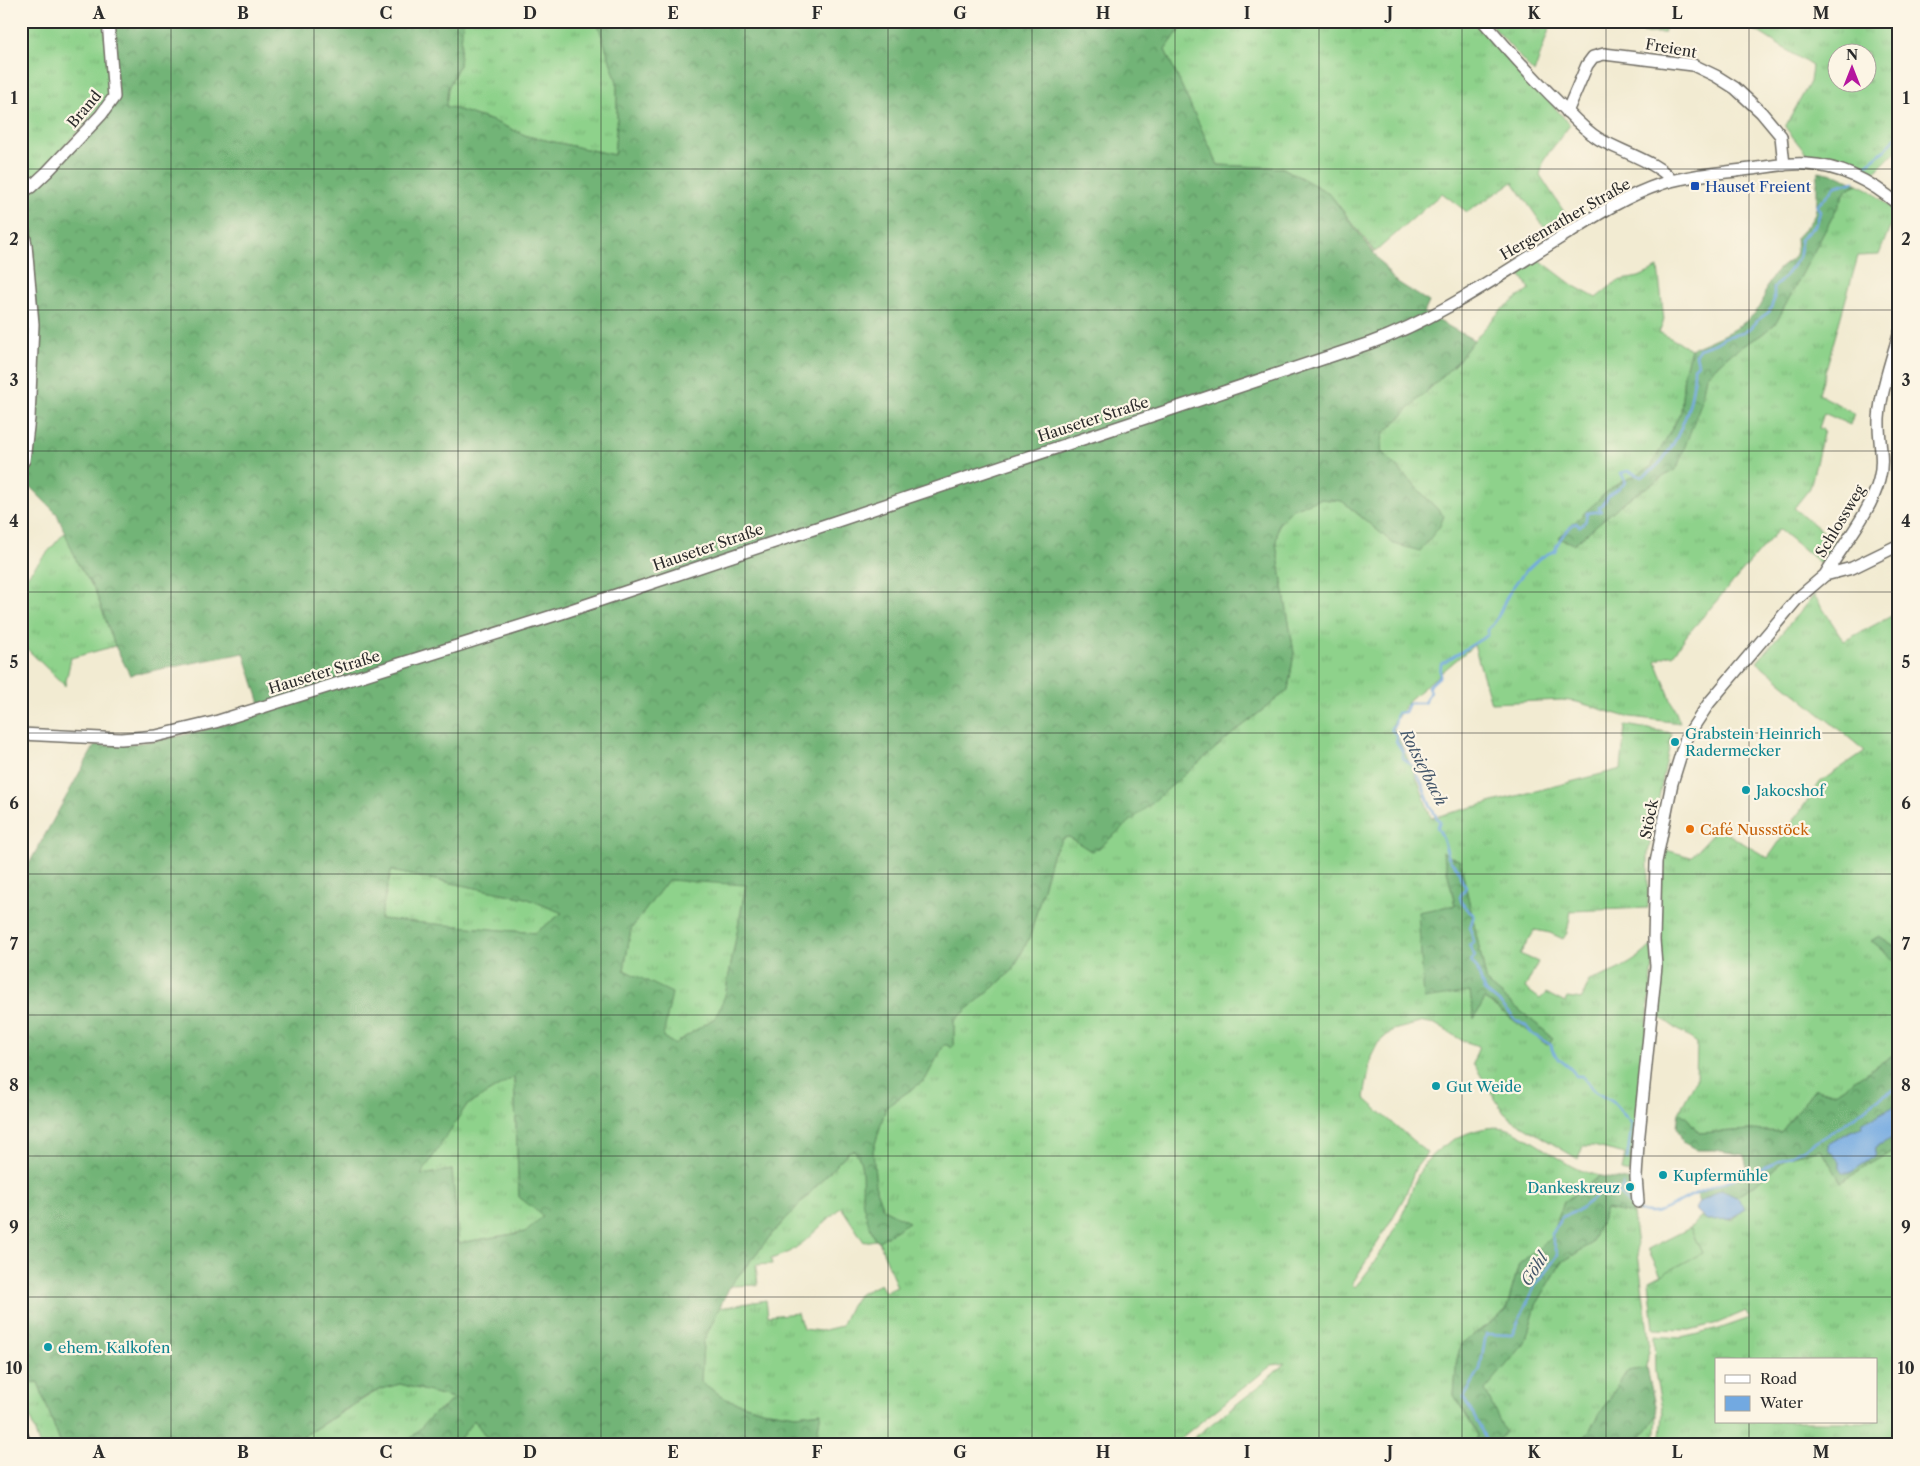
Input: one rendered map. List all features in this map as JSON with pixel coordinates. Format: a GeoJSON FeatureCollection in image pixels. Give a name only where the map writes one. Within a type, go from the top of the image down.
{"type":"FeatureCollection","features":[{"type":"Feature","properties":{"kind":"street","name":"Brand"},"geometry":{"type":"LineString","coordinates":[[21,192],[31,187],[48,172],[101,115],[114,97],[108,21]]}},
{"type":"Feature","properties":{"kind":"street"},"geometry":{"type":"LineString","coordinates":[[1483,21],[1530,75],[1580,126],[1601,140],[1650,164],[1669,176],[1671,181]]}},
{"type":"Feature","properties":{"kind":"street","name":"Freient"},"geometry":{"type":"LineString","coordinates":[[1567,112],[1587,65],[1593,57],[1604,54],[1693,65],[1735,88],[1761,112],[1781,136],[1784,165]]}},
{"type":"Feature","properties":{"kind":"street","name":"Hergenrather Straße"},"geometry":{"type":"LineString","coordinates":[[1395,334],[1425,319],[1619,202],[1671,181],[1784,165],[1806,164],[1842,171],[1880,189],[1899,204]]}},
{"type":"Feature","properties":{"kind":"street"},"geometry":{"type":"LineString","coordinates":[[21,218],[26,245],[33,324],[29,418],[24,460],[21,464]]}},
{"type":"Feature","properties":{"kind":"street","name":"Hauseter Straße"},"geometry":{"type":"LineString","coordinates":[[21,734],[121,740],[156,736],[216,722],[562,613],[1395,334]]}},
{"type":"Feature","properties":{"kind":"street","name":"Schlossweg"},"geometry":{"type":"LineString","coordinates":[[1825,575],[1870,503],[1877,487],[1882,465],[1879,426],[1881,404],[1887,374],[1899,334]]}},
{"type":"Feature","properties":{"kind":"street","name":"Stöck"},"geometry":{"type":"LineString","coordinates":[[1638,1202],[1636,1177],[1638,1144],[1656,966],[1654,940],[1656,862],[1672,783],[1686,738],[1710,703],[1797,599],[1825,575],[1852,568],[1899,545]]}},
{"type":"Feature","properties":{"kind":"green space"},"geometry":{"type":"Polygon","coordinates":[[[21,21],[104,21],[110,93],[105,103],[38,174],[21,184],[21,21]]]}},
{"type":"Feature","properties":{"kind":"green space"},"geometry":{"type":"Polygon","coordinates":[[[112,21],[463,21],[459,65],[448,88],[446,106],[493,121],[527,136],[614,155],[617,121],[617,82],[597,21],[1186,21],[1165,50],[1218,165],[1283,168],[1329,193],[1394,280],[1429,302],[1424,313],[1474,340],[1457,362],[1383,434],[1381,451],[1444,516],[1440,526],[1420,551],[1394,544],[1342,501],[1320,499],[1292,509],[1278,525],[1276,544],[1294,653],[1288,690],[1231,735],[1099,848],[1091,851],[1069,837],[1063,838],[1052,855],[1030,936],[1013,970],[954,1021],[954,1045],[951,1048],[948,1045],[944,1045],[925,1080],[886,1107],[873,1151],[876,1190],[883,1209],[909,1222],[879,1241],[875,1240],[863,1205],[862,1169],[860,1162],[854,1150],[848,1152],[772,1234],[730,1286],[703,1342],[701,1382],[726,1399],[762,1410],[796,1415],[821,1412],[815,1445],[492,1445],[474,1420],[455,1445],[405,1445],[434,1413],[446,1406],[453,1398],[400,1384],[370,1394],[289,1445],[61,1445],[38,1382],[21,1383],[21,878],[95,745],[138,743],[180,736],[263,713],[244,653],[130,675],[115,646],[95,590],[78,564],[57,514],[21,478],[21,197],[118,99],[112,21]],[[391,871],[380,919],[535,933],[562,913],[526,898],[391,871]],[[668,880],[631,929],[624,970],[672,993],[663,1037],[674,1044],[715,1018],[725,996],[746,885],[668,880]],[[514,1077],[466,1106],[421,1175],[452,1170],[459,1243],[525,1232],[543,1216],[519,1197],[514,1077]]]}},
{"type":"Feature","properties":{"kind":"green space"},"geometry":{"type":"Polygon","coordinates":[[[463,21],[597,21],[617,82],[617,121],[614,155],[527,136],[493,121],[446,106],[448,88],[459,65],[463,21]]]}},
{"type":"Feature","properties":{"kind":"green space"},"geometry":{"type":"Polygon","coordinates":[[[1186,21],[1247,21],[1253,27],[1267,21],[1480,21],[1570,125],[1544,159],[1540,175],[1570,221],[1548,233],[1513,182],[1467,212],[1442,193],[1375,252],[1329,193],[1283,168],[1218,165],[1165,50],[1186,21]]]}},
{"type":"Feature","properties":{"kind":"green space"},"geometry":{"type":"Polygon","coordinates":[[[1488,21],[1552,21],[1534,73],[1488,21]]]}},
{"type":"Feature","properties":{"kind":"green space"},"geometry":{"type":"Polygon","coordinates":[[[1628,21],[1668,21],[1664,33],[1645,33],[1628,21]]]}},
{"type":"Feature","properties":{"kind":"green space"},"geometry":{"type":"Polygon","coordinates":[[[1741,21],[1899,21],[1899,148],[1873,174],[1864,175],[1808,156],[1785,127],[1810,82],[1812,66],[1741,21]]]}},
{"type":"Feature","properties":{"kind":"green space"},"geometry":{"type":"Polygon","coordinates":[[[1819,171],[1838,175],[1858,184],[1847,189],[1776,323],[1761,335],[1727,356],[1706,376],[1701,403],[1677,468],[1625,501],[1574,544],[1558,538],[1611,488],[1651,467],[1681,412],[1684,373],[1691,349],[1738,327],[1760,307],[1766,288],[1774,275],[1794,257],[1796,253],[1796,238],[1809,224],[1815,214],[1819,171]]]}},
{"type":"Feature","properties":{"kind":"green space"},"geometry":{"type":"Polygon","coordinates":[[[1858,184],[1870,190],[1899,215],[1889,229],[1879,255],[1858,256],[1819,394],[1854,413],[1850,425],[1824,413],[1819,428],[1824,430],[1810,488],[1794,508],[1836,542],[1820,563],[1779,529],[1687,635],[1673,655],[1668,655],[1656,661],[1680,723],[1623,716],[1577,702],[1562,700],[1491,703],[1474,645],[1409,700],[1392,725],[1418,781],[1431,818],[1621,769],[1625,725],[1672,733],[1648,853],[1648,908],[1571,911],[1567,933],[1563,939],[1550,933],[1535,930],[1520,954],[1538,962],[1525,988],[1540,999],[1546,993],[1565,1003],[1567,997],[1582,999],[1589,981],[1622,967],[1637,958],[1651,946],[1653,965],[1638,1113],[1629,1173],[1622,1171],[1625,1154],[1593,1146],[1583,1146],[1578,1159],[1513,1120],[1504,1113],[1473,1063],[1479,1046],[1463,1041],[1435,1024],[1424,1022],[1393,1030],[1378,1043],[1371,1057],[1364,1098],[1427,1153],[1415,1169],[1405,1196],[1352,1284],[1355,1287],[1375,1261],[1393,1232],[1416,1180],[1427,1161],[1442,1147],[1473,1131],[1495,1127],[1512,1130],[1572,1166],[1600,1176],[1564,1202],[1550,1239],[1519,1264],[1506,1311],[1461,1344],[1457,1359],[1454,1395],[1478,1436],[1474,1445],[1185,1445],[1262,1384],[1285,1363],[1272,1365],[1172,1445],[815,1445],[821,1412],[796,1415],[762,1410],[726,1399],[701,1382],[703,1342],[719,1308],[766,1300],[768,1316],[798,1313],[803,1329],[821,1331],[841,1326],[858,1295],[880,1284],[885,1292],[897,1287],[879,1241],[908,1222],[883,1209],[876,1190],[873,1151],[886,1107],[925,1080],[944,1044],[954,1045],[954,1021],[1013,970],[1030,936],[1052,855],[1063,838],[1069,837],[1091,851],[1288,690],[1294,653],[1276,544],[1278,525],[1292,509],[1320,499],[1342,501],[1394,544],[1444,516],[1381,451],[1383,434],[1457,362],[1501,310],[1530,289],[1518,271],[1537,258],[1574,286],[1596,298],[1617,281],[1639,277],[1658,268],[1664,320],[1659,332],[1691,349],[1684,373],[1681,412],[1651,467],[1611,488],[1558,538],[1574,544],[1625,501],[1677,468],[1706,376],[1727,356],[1761,335],[1776,323],[1847,189],[1858,184]],[[1443,852],[1455,906],[1418,912],[1470,992],[1474,1018],[1485,999],[1547,1045],[1553,1038],[1487,983],[1460,861],[1443,852]]]}},
{"type":"Feature","properties":{"kind":"green space"},"geometry":{"type":"Polygon","coordinates":[[[65,532],[78,564],[95,590],[115,646],[71,658],[65,686],[21,643],[21,583],[65,532]]]}},
{"type":"Feature","properties":{"kind":"green space"},"geometry":{"type":"Polygon","coordinates":[[[1814,595],[1844,641],[1899,612],[1899,949],[1879,936],[1871,941],[1899,965],[1899,1051],[1835,1093],[1815,1089],[1781,1132],[1751,1130],[1699,1133],[1687,1118],[1679,1112],[1696,1080],[1697,1043],[1657,1015],[1661,961],[1658,940],[1662,849],[1691,857],[1718,828],[1768,858],[1820,782],[1865,751],[1757,662],[1814,595]]]}},
{"type":"Feature","properties":{"kind":"green space"},"geometry":{"type":"Polygon","coordinates":[[[1443,852],[1460,861],[1487,983],[1553,1038],[1547,1045],[1485,999],[1474,1019],[1470,992],[1424,999],[1418,912],[1455,905],[1443,852]]]}},
{"type":"Feature","properties":{"kind":"green space"},"geometry":{"type":"Polygon","coordinates":[[[391,871],[526,898],[563,913],[535,933],[379,919],[391,871]]]}},
{"type":"Feature","properties":{"kind":"green space"},"geometry":{"type":"Polygon","coordinates":[[[668,880],[746,884],[725,996],[715,1018],[674,1044],[663,1037],[624,970],[631,929],[668,880]]]}},
{"type":"Feature","properties":{"kind":"green space"},"geometry":{"type":"Polygon","coordinates":[[[1879,936],[1899,949],[1899,965],[1871,941],[1879,936]]]}},
{"type":"Feature","properties":{"kind":"green space"},"geometry":{"type":"Polygon","coordinates":[[[1899,1051],[1899,1104],[1863,1123],[1862,1127],[1850,1131],[1828,1144],[1829,1150],[1840,1162],[1840,1168],[1850,1173],[1875,1156],[1876,1147],[1899,1134],[1899,1147],[1841,1182],[1821,1149],[1788,1157],[1753,1186],[1736,1197],[1721,1190],[1699,1202],[1696,1195],[1748,1172],[1744,1155],[1715,1150],[1697,1150],[1683,1142],[1677,1127],[1679,1112],[1687,1118],[1699,1133],[1751,1130],[1781,1132],[1815,1089],[1835,1093],[1899,1051]]]}},
{"type":"Feature","properties":{"kind":"green space"},"geometry":{"type":"Polygon","coordinates":[[[514,1077],[519,1197],[544,1216],[525,1232],[458,1243],[452,1170],[420,1176],[466,1106],[514,1077]]]}},
{"type":"Feature","properties":{"kind":"green space"},"geometry":{"type":"Polygon","coordinates":[[[1899,1147],[1899,1445],[1660,1445],[1663,1414],[1655,1373],[1654,1336],[1681,1338],[1719,1329],[1750,1318],[1746,1311],[1718,1323],[1690,1330],[1654,1329],[1649,1281],[1702,1253],[1690,1228],[1701,1216],[1707,1220],[1733,1219],[1745,1208],[1736,1197],[1753,1186],[1788,1157],[1821,1149],[1841,1182],[1899,1147]]]}},
{"type":"Feature","properties":{"kind":"green space"},"geometry":{"type":"Polygon","coordinates":[[[854,1150],[862,1170],[864,1206],[875,1240],[864,1242],[841,1207],[805,1241],[790,1252],[771,1259],[772,1264],[756,1265],[758,1285],[730,1286],[772,1234],[848,1152],[854,1150]]]}},
{"type":"Feature","properties":{"kind":"green space"},"geometry":{"type":"Polygon","coordinates":[[[1600,1176],[1633,1181],[1633,1214],[1606,1209],[1591,1244],[1562,1262],[1536,1305],[1525,1343],[1485,1390],[1505,1432],[1494,1445],[1474,1445],[1478,1435],[1454,1395],[1457,1359],[1461,1344],[1506,1311],[1519,1264],[1550,1239],[1564,1202],[1600,1176]]]}},
{"type":"Feature","properties":{"kind":"green space"},"geometry":{"type":"Polygon","coordinates":[[[1606,1209],[1633,1214],[1649,1340],[1647,1368],[1627,1371],[1580,1445],[1494,1445],[1504,1432],[1484,1390],[1525,1343],[1536,1305],[1562,1262],[1591,1244],[1606,1209]]]}},
{"type":"Feature","properties":{"kind":"green space"},"geometry":{"type":"Polygon","coordinates":[[[1690,1228],[1702,1253],[1661,1275],[1648,1249],[1690,1228]]]}},
{"type":"Feature","properties":{"kind":"green space"},"geometry":{"type":"Polygon","coordinates":[[[1647,1368],[1657,1415],[1636,1445],[1580,1445],[1627,1371],[1647,1368]]]}},
{"type":"Feature","properties":{"kind":"green space"},"geometry":{"type":"Polygon","coordinates":[[[38,1382],[61,1445],[39,1445],[21,1390],[21,1383],[38,1382]]]}},
{"type":"Feature","properties":{"kind":"green space"},"geometry":{"type":"Polygon","coordinates":[[[400,1384],[453,1398],[446,1406],[434,1413],[405,1445],[289,1445],[370,1395],[381,1389],[400,1384]]]}},
{"type":"Feature","properties":{"kind":"green space"},"geometry":{"type":"Polygon","coordinates":[[[1657,1415],[1655,1445],[1636,1445],[1657,1415]]]}},
{"type":"Feature","properties":{"kind":"green space"},"geometry":{"type":"Polygon","coordinates":[[[474,1420],[492,1445],[455,1445],[474,1420]]]}},
{"type":"Feature","properties":{"kind":"water"},"geometry":{"type":"Polygon","coordinates":[[[1899,1104],[1899,1134],[1876,1147],[1875,1156],[1850,1173],[1843,1173],[1840,1168],[1840,1162],[1829,1150],[1828,1144],[1862,1127],[1863,1123],[1899,1104]]]}},
{"type":"Feature","properties":{"kind":"water"},"geometry":{"type":"Polygon","coordinates":[[[1721,1190],[1736,1197],[1745,1208],[1731,1219],[1707,1220],[1695,1209],[1699,1202],[1721,1190]]]}},
{"type":"Feature","properties":{"kind":"waterway","name":"Rotsiefbach"},"geometry":{"type":"LineString","coordinates":[[1861,171],[1886,149],[1899,133]]}},
{"type":"Feature","properties":{"kind":"waterway","name":"Rotsiefbach"},"geometry":{"type":"LineString","coordinates":[[1627,1160],[1632,1124],[1613,1102],[1595,1092],[1582,1076],[1576,1076],[1555,1055],[1551,1045],[1532,1034],[1526,1026],[1516,1020],[1484,990],[1477,968],[1471,961],[1475,956],[1469,945],[1474,942],[1470,928],[1474,915],[1465,908],[1460,897],[1466,887],[1461,880],[1458,869],[1450,860],[1437,827],[1440,822],[1416,772],[1403,758],[1403,752],[1396,741],[1398,735],[1391,728],[1395,724],[1397,713],[1405,712],[1409,703],[1424,703],[1430,692],[1428,687],[1440,676],[1441,664],[1488,635],[1488,629],[1497,619],[1510,592],[1526,571],[1540,558],[1555,551],[1566,531],[1573,525],[1576,523],[1580,527],[1582,526],[1587,513],[1601,511],[1599,507],[1626,482],[1621,473],[1628,471],[1642,477],[1664,458],[1673,445],[1686,414],[1691,398],[1694,368],[1698,364],[1696,355],[1699,349],[1716,343],[1725,337],[1743,333],[1769,312],[1774,300],[1774,287],[1783,279],[1800,255],[1800,240],[1817,223],[1820,211],[1817,206],[1836,186],[1854,181]]}},
{"type":"Feature","properties":{"kind":"waterway","name":"Göhl"},"geometry":{"type":"LineString","coordinates":[[1485,1445],[1486,1442],[1482,1431],[1464,1398],[1480,1369],[1486,1334],[1512,1335],[1535,1286],[1558,1255],[1551,1234],[1562,1217],[1577,1211],[1611,1188],[1621,1194],[1637,1210],[1651,1213],[1662,1210],[1699,1192],[1770,1165],[1799,1151],[1835,1130],[1882,1096],[1899,1087]]}},
{"type":"Feature","properties":{"kind":"waterway","name":"Rotsiefbach"},"geometry":{"type":"LineString","coordinates":[[1618,1191],[1623,1188],[1623,1184]]}},
{"type":"Feature","properties":{"kind":"railway"},"geometry":{"type":"LineString","coordinates":[[21,1414],[31,1445]]}},
{"type":"Feature","properties":{"kind":"place","name":"Hauset Freient"},"geometry":{"type":"Point","coordinates":[1695,186]}},
{"type":"Feature","properties":{"kind":"place","name":"Grabstein Heinrich Radermecker"},"geometry":{"type":"Point","coordinates":[1675,742]}},
{"type":"Feature","properties":{"kind":"place","name":"Jakocshof"},"geometry":{"type":"Point","coordinates":[1746,790]}},
{"type":"Feature","properties":{"kind":"place","name":"Café Nussstöck"},"geometry":{"type":"Point","coordinates":[1690,829]}},
{"type":"Feature","properties":{"kind":"place","name":"Gut Weide"},"geometry":{"type":"Point","coordinates":[1436,1086]}},
{"type":"Feature","properties":{"kind":"place","name":"Kupfermühle"},"geometry":{"type":"Point","coordinates":[1663,1175]}},
{"type":"Feature","properties":{"kind":"place","name":"Dankeskreuz"},"geometry":{"type":"Point","coordinates":[1630,1187]}},
{"type":"Feature","properties":{"kind":"place","name":"ehem. Kalkofen"},"geometry":{"type":"Point","coordinates":[48,1347]}}]}
